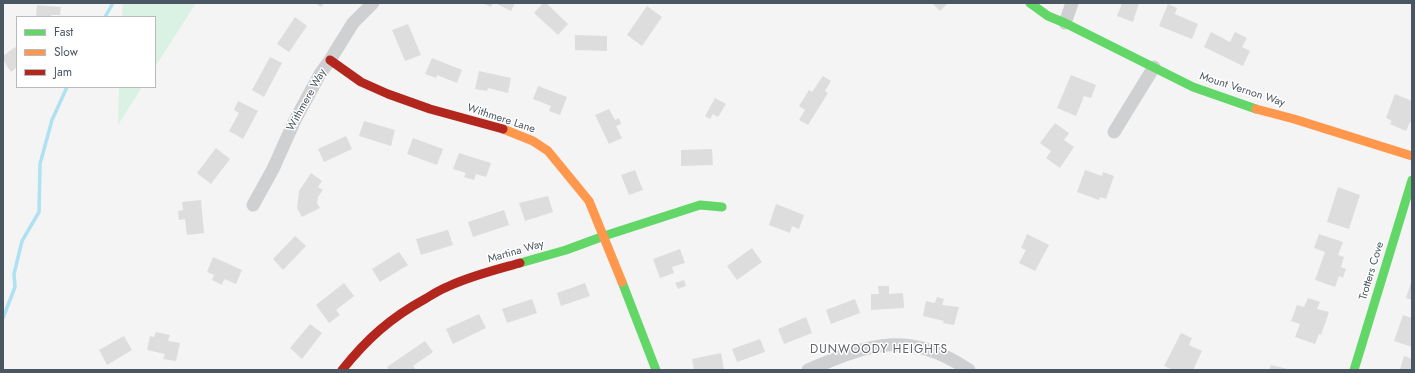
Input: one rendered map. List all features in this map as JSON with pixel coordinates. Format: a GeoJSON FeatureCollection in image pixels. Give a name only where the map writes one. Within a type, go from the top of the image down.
{"type":"FeatureCollection","features":[{"type":"Feature","properties":{"kind":"street","name":"Withmere Way"},"geometry":{"type":"LineString","coordinates":[[253,205],[295,120],[320,74],[354,23],[373,3]]}},
{"type":"Feature","properties":{"kind":"street","name":"Mount Vernon Way"},"geometry":{"type":"LineString","coordinates":[[1030,3],[1048,16],[1193,87],[1243,105],[1294,119],[1412,156]]}},
{"type":"Feature","properties":{"kind":"street"},"geometry":{"type":"LineString","coordinates":[[1065,23],[1072,3]]}},
{"type":"Feature","properties":{"kind":"street","name":"Withmere Lane"},"geometry":{"type":"LineString","coordinates":[[330,60],[361,82],[388,94],[430,109],[505,130],[533,141],[548,151],[589,201],[656,370]]}},
{"type":"Feature","properties":{"kind":"street"},"geometry":{"type":"LineString","coordinates":[[1114,132],[1154,67]]}},
{"type":"Feature","properties":{"kind":"street","name":"Trotters Cove"},"geometry":{"type":"LineString","coordinates":[[1354,370],[1412,180]]}},
{"type":"Feature","properties":{"kind":"street","name":"Martina Way"},"geometry":{"type":"LineString","coordinates":[[342,370],[360,348],[381,328],[407,309],[446,287],[478,275],[566,250],[700,205],[722,208]]}},
{"type":"Feature","properties":{"kind":"street"},"geometry":{"type":"LineString","coordinates":[[808,370],[861,349],[886,344],[904,344],[920,347],[941,354],[969,370]]}},
{"type":"Feature","properties":{"kind":"green space"},"geometry":{"type":"Polygon","coordinates":[[[123,3],[196,3],[156,65],[156,16],[122,16],[123,3]]]}},
{"type":"Feature","properties":{"kind":"green space"},"geometry":{"type":"Polygon","coordinates":[[[119,88],[141,88],[118,125],[119,88]]]}},
{"type":"Feature","properties":{"kind":"building"},"geometry":{"type":"Polygon","coordinates":[[[315,3],[324,3],[321,7],[315,3]]]}},
{"type":"Feature","properties":{"kind":"building"},"geometry":{"type":"Polygon","coordinates":[[[482,3],[493,3],[491,7],[482,3]]]}},
{"type":"Feature","properties":{"kind":"building"},"geometry":{"type":"Polygon","coordinates":[[[495,3],[515,3],[511,11],[495,3]]]}},
{"type":"Feature","properties":{"kind":"building"},"geometry":{"type":"Polygon","coordinates":[[[543,3],[546,3],[568,24],[558,35],[534,13],[543,3]]]}},
{"type":"Feature","properties":{"kind":"building"},"geometry":{"type":"Polygon","coordinates":[[[932,3],[948,3],[940,11],[932,3]]]}},
{"type":"Feature","properties":{"kind":"building"},"geometry":{"type":"Polygon","coordinates":[[[1122,3],[1139,3],[1133,22],[1117,16],[1122,3]]]}},
{"type":"Feature","properties":{"kind":"building"},"geometry":{"type":"Polygon","coordinates":[[[1168,4],[1177,8],[1175,14],[1198,24],[1192,39],[1159,26],[1168,4]]]}},
{"type":"Feature","properties":{"kind":"building"},"geometry":{"type":"Polygon","coordinates":[[[37,5],[61,7],[60,15],[36,16],[37,5]]]}},
{"type":"Feature","properties":{"kind":"building"},"geometry":{"type":"Polygon","coordinates":[[[647,6],[662,17],[642,46],[627,35],[647,6]]]}},
{"type":"Feature","properties":{"kind":"building"},"geometry":{"type":"Polygon","coordinates":[[[295,17],[307,26],[289,52],[277,44],[295,17]]]}},
{"type":"Feature","properties":{"kind":"building"},"geometry":{"type":"Polygon","coordinates":[[[408,24],[421,55],[405,61],[392,30],[408,24]]]}},
{"type":"Feature","properties":{"kind":"building"},"geometry":{"type":"Polygon","coordinates":[[[1211,32],[1230,42],[1235,32],[1247,38],[1242,47],[1250,51],[1243,66],[1204,47],[1211,32]]]}},
{"type":"Feature","properties":{"kind":"building"},"geometry":{"type":"Polygon","coordinates":[[[575,35],[607,36],[607,51],[575,50],[575,35]]]}},
{"type":"Feature","properties":{"kind":"building"},"geometry":{"type":"Polygon","coordinates":[[[15,47],[16,48],[16,68],[11,72],[3,60],[3,56],[15,47]]]}},
{"type":"Feature","properties":{"kind":"building"},"geometry":{"type":"Polygon","coordinates":[[[270,57],[282,63],[264,97],[252,90],[270,57]]]}},
{"type":"Feature","properties":{"kind":"building"},"geometry":{"type":"Polygon","coordinates":[[[432,58],[462,70],[457,83],[437,75],[436,78],[425,74],[432,58]]]}},
{"type":"Feature","properties":{"kind":"building"},"geometry":{"type":"Polygon","coordinates":[[[479,71],[511,78],[508,93],[488,88],[487,91],[475,89],[479,71]]]}},
{"type":"Feature","properties":{"kind":"building"},"geometry":{"type":"Polygon","coordinates":[[[1071,75],[1096,85],[1091,98],[1084,96],[1076,116],[1057,108],[1071,75]]]}},
{"type":"Feature","properties":{"kind":"building"},"geometry":{"type":"Polygon","coordinates":[[[823,76],[831,81],[825,91],[828,93],[808,125],[799,120],[805,110],[799,106],[809,90],[812,92],[823,76]]]}},
{"type":"Feature","properties":{"kind":"building"},"geometry":{"type":"Polygon","coordinates":[[[538,86],[567,97],[560,115],[549,111],[551,106],[533,99],[538,86]]]}},
{"type":"Feature","properties":{"kind":"building"},"geometry":{"type":"Polygon","coordinates":[[[1395,94],[1412,101],[1412,123],[1410,122],[1406,131],[1390,124],[1392,121],[1386,118],[1395,94]]]}},
{"type":"Feature","properties":{"kind":"building"},"geometry":{"type":"Polygon","coordinates":[[[715,98],[726,104],[718,117],[713,114],[710,119],[705,116],[715,98]]]}},
{"type":"Feature","properties":{"kind":"building"},"geometry":{"type":"Polygon","coordinates":[[[238,101],[258,111],[243,139],[229,131],[239,113],[234,110],[238,101]]]}},
{"type":"Feature","properties":{"kind":"building"},"geometry":{"type":"Polygon","coordinates":[[[609,109],[615,120],[619,118],[621,124],[616,126],[622,138],[609,144],[595,115],[609,109]]]}},
{"type":"Feature","properties":{"kind":"building"},"geometry":{"type":"Polygon","coordinates":[[[364,121],[395,130],[391,146],[359,136],[364,121]]]}},
{"type":"Feature","properties":{"kind":"building"},"geometry":{"type":"Polygon","coordinates":[[[1055,123],[1069,133],[1064,140],[1074,147],[1060,168],[1046,158],[1051,151],[1040,143],[1055,123]]]}},
{"type":"Feature","properties":{"kind":"building"},"geometry":{"type":"Polygon","coordinates":[[[346,136],[352,149],[324,162],[318,149],[346,136]]]}},
{"type":"Feature","properties":{"kind":"building"},"geometry":{"type":"Polygon","coordinates":[[[413,138],[443,149],[437,165],[407,154],[413,138]]]}},
{"type":"Feature","properties":{"kind":"building"},"geometry":{"type":"Polygon","coordinates":[[[216,148],[230,159],[211,184],[197,173],[216,148]]]}},
{"type":"Feature","properties":{"kind":"building"},"geometry":{"type":"Polygon","coordinates":[[[712,149],[713,165],[681,166],[681,150],[712,149]]]}},
{"type":"Feature","properties":{"kind":"building"},"geometry":{"type":"Polygon","coordinates":[[[459,153],[491,163],[486,177],[476,174],[474,180],[464,177],[466,173],[453,169],[459,153]]]}},
{"type":"Feature","properties":{"kind":"building"},"geometry":{"type":"Polygon","coordinates":[[[635,170],[643,190],[629,195],[621,175],[635,170]]]}},
{"type":"Feature","properties":{"kind":"building"},"geometry":{"type":"Polygon","coordinates":[[[1085,170],[1102,176],[1103,172],[1114,176],[1106,199],[1100,197],[1099,200],[1077,192],[1085,170]]]}},
{"type":"Feature","properties":{"kind":"building"},"geometry":{"type":"Polygon","coordinates":[[[311,173],[322,181],[318,187],[323,190],[318,197],[317,203],[320,208],[302,217],[297,208],[299,191],[311,173]]]}},
{"type":"Feature","properties":{"kind":"building"},"geometry":{"type":"Polygon","coordinates":[[[1338,187],[1360,195],[1349,229],[1327,222],[1338,187]]]}},
{"type":"Feature","properties":{"kind":"building"},"geometry":{"type":"Polygon","coordinates":[[[548,196],[553,212],[525,221],[519,203],[548,196]]]}},
{"type":"Feature","properties":{"kind":"building"},"geometry":{"type":"Polygon","coordinates":[[[201,200],[204,233],[187,235],[185,219],[179,220],[178,211],[183,210],[182,202],[201,200]]]}},
{"type":"Feature","properties":{"kind":"building"},"geometry":{"type":"Polygon","coordinates":[[[776,204],[804,215],[799,229],[792,226],[790,233],[769,225],[776,204]]]}},
{"type":"Feature","properties":{"kind":"building"},"geometry":{"type":"Polygon","coordinates":[[[504,210],[509,225],[473,237],[468,222],[504,210]]]}},
{"type":"Feature","properties":{"kind":"building"},"geometry":{"type":"Polygon","coordinates":[[[448,230],[453,245],[421,255],[416,239],[448,230]]]}},
{"type":"Feature","properties":{"kind":"building"},"geometry":{"type":"Polygon","coordinates":[[[1027,234],[1049,245],[1035,271],[1019,263],[1026,250],[1021,248],[1027,234]]]}},
{"type":"Feature","properties":{"kind":"building"},"geometry":{"type":"Polygon","coordinates":[[[1319,234],[1343,242],[1338,255],[1344,257],[1341,267],[1346,269],[1343,278],[1339,276],[1335,287],[1315,280],[1325,252],[1314,248],[1319,234]]]}},
{"type":"Feature","properties":{"kind":"building"},"geometry":{"type":"Polygon","coordinates":[[[295,236],[306,246],[283,270],[273,259],[295,236]]]}},
{"type":"Feature","properties":{"kind":"building"},"geometry":{"type":"Polygon","coordinates":[[[752,248],[762,262],[737,280],[727,266],[752,248]]]}},
{"type":"Feature","properties":{"kind":"building"},"geometry":{"type":"Polygon","coordinates":[[[680,249],[685,263],[672,267],[674,273],[660,278],[653,259],[680,249]]]}},
{"type":"Feature","properties":{"kind":"building"},"geometry":{"type":"Polygon","coordinates":[[[399,252],[408,265],[380,282],[372,269],[399,252]]]}},
{"type":"Feature","properties":{"kind":"building"},"geometry":{"type":"Polygon","coordinates":[[[213,257],[242,270],[236,284],[224,279],[222,285],[212,280],[214,275],[207,272],[213,257]]]}},
{"type":"Feature","properties":{"kind":"building"},"geometry":{"type":"Polygon","coordinates":[[[1412,279],[1412,300],[1406,298],[1412,279]]]}},
{"type":"Feature","properties":{"kind":"building"},"geometry":{"type":"Polygon","coordinates":[[[684,280],[686,286],[678,289],[675,283],[684,280]]]}},
{"type":"Feature","properties":{"kind":"building"},"geometry":{"type":"Polygon","coordinates":[[[344,283],[354,296],[336,310],[340,315],[329,323],[316,305],[344,283]]]}},
{"type":"Feature","properties":{"kind":"building"},"geometry":{"type":"Polygon","coordinates":[[[585,283],[590,296],[561,306],[557,293],[585,283]]]}},
{"type":"Feature","properties":{"kind":"building"},"geometry":{"type":"Polygon","coordinates":[[[878,286],[889,286],[889,294],[903,293],[904,308],[871,310],[871,294],[879,294],[878,286]]]}},
{"type":"Feature","properties":{"kind":"building"},"geometry":{"type":"Polygon","coordinates":[[[937,297],[944,299],[942,305],[959,307],[954,325],[923,316],[926,301],[935,303],[937,297]]]}},
{"type":"Feature","properties":{"kind":"building"},"geometry":{"type":"Polygon","coordinates":[[[1308,298],[1320,302],[1317,309],[1329,312],[1321,335],[1319,334],[1315,344],[1295,337],[1300,324],[1291,321],[1297,305],[1304,307],[1308,298]]]}},
{"type":"Feature","properties":{"kind":"building"},"geometry":{"type":"Polygon","coordinates":[[[532,299],[537,313],[507,323],[502,309],[532,299]]]}},
{"type":"Feature","properties":{"kind":"building"},"geometry":{"type":"Polygon","coordinates":[[[855,299],[860,313],[831,324],[826,310],[855,299]]]}},
{"type":"Feature","properties":{"kind":"building"},"geometry":{"type":"Polygon","coordinates":[[[479,314],[486,328],[453,344],[446,329],[479,314]]]}},
{"type":"Feature","properties":{"kind":"building"},"geometry":{"type":"Polygon","coordinates":[[[1403,315],[1412,318],[1412,347],[1394,341],[1403,315]]]}},
{"type":"Feature","properties":{"kind":"building"},"geometry":{"type":"Polygon","coordinates":[[[806,317],[812,333],[784,344],[778,329],[806,317]]]}},
{"type":"Feature","properties":{"kind":"building"},"geometry":{"type":"Polygon","coordinates":[[[310,324],[322,333],[302,359],[290,348],[310,324]]]}},
{"type":"Feature","properties":{"kind":"building"},"geometry":{"type":"Polygon","coordinates":[[[156,332],[170,335],[168,341],[180,343],[176,361],[163,359],[165,354],[147,350],[150,336],[154,337],[156,332]]]}},
{"type":"Feature","properties":{"kind":"building"},"geometry":{"type":"Polygon","coordinates":[[[1181,333],[1192,338],[1189,345],[1202,351],[1193,370],[1173,370],[1164,366],[1181,333]]]}},
{"type":"Feature","properties":{"kind":"building"},"geometry":{"type":"Polygon","coordinates":[[[124,336],[132,350],[107,365],[99,350],[124,336]]]}},
{"type":"Feature","properties":{"kind":"building"},"geometry":{"type":"Polygon","coordinates":[[[760,339],[765,352],[737,362],[732,349],[760,339]]]}},
{"type":"Feature","properties":{"kind":"building"},"geometry":{"type":"Polygon","coordinates":[[[425,341],[433,352],[413,366],[416,370],[389,370],[387,367],[425,341]]]}},
{"type":"Feature","properties":{"kind":"building"},"geometry":{"type":"Polygon","coordinates":[[[721,353],[724,370],[694,370],[692,359],[721,353]]]}},
{"type":"Feature","properties":{"kind":"building"},"geometry":{"type":"Polygon","coordinates":[[[1404,356],[1412,359],[1412,370],[1400,370],[1404,356]]]}},
{"type":"Feature","properties":{"kind":"building"},"geometry":{"type":"Polygon","coordinates":[[[1271,365],[1288,369],[1288,370],[1269,370],[1271,365]]]}},
{"type":"Feature","properties":{"kind":"waterway"},"geometry":{"type":"LineString","coordinates":[[106,16],[113,3]]}},
{"type":"Feature","properties":{"kind":"waterway"},"geometry":{"type":"LineString","coordinates":[[3,318],[15,287],[14,274],[22,241],[39,212],[40,164],[52,120],[67,88]]}},
{"type":"Feature","properties":{"kind":"traffic: fast"},"geometry":{"type":"LineString","coordinates":[[1030,3],[1048,16],[1193,87],[1256,109]]}},
{"type":"Feature","properties":{"kind":"traffic: fast"},"geometry":{"type":"LineString","coordinates":[[1354,370],[1412,180]]}},
{"type":"Feature","properties":{"kind":"traffic: fast"},"geometry":{"type":"LineString","coordinates":[[520,263],[566,250],[700,205],[722,207]]}},
{"type":"Feature","properties":{"kind":"traffic: fast"},"geometry":{"type":"LineString","coordinates":[[622,282],[656,370]]}},
{"type":"Feature","properties":{"kind":"traffic: slow"},"geometry":{"type":"LineString","coordinates":[[1256,109],[1294,119],[1412,156]]}},
{"type":"Feature","properties":{"kind":"traffic: slow"},"geometry":{"type":"LineString","coordinates":[[503,129],[533,141],[548,151],[589,201],[622,282]]}},
{"type":"Feature","properties":{"kind":"traffic: jam"},"geometry":{"type":"LineString","coordinates":[[330,60],[361,82],[388,94],[430,109],[503,129]]}},
{"type":"Feature","properties":{"kind":"traffic: jam"},"geometry":{"type":"LineString","coordinates":[[342,370],[370,339],[412,306],[438,291],[456,283],[520,263]]}},
{"type":"Feature","properties":{"kind":"district","name":"DUNWOODY HEIGHTS"},"geometry":{"type":"Point","coordinates":[879,350]}}]}
